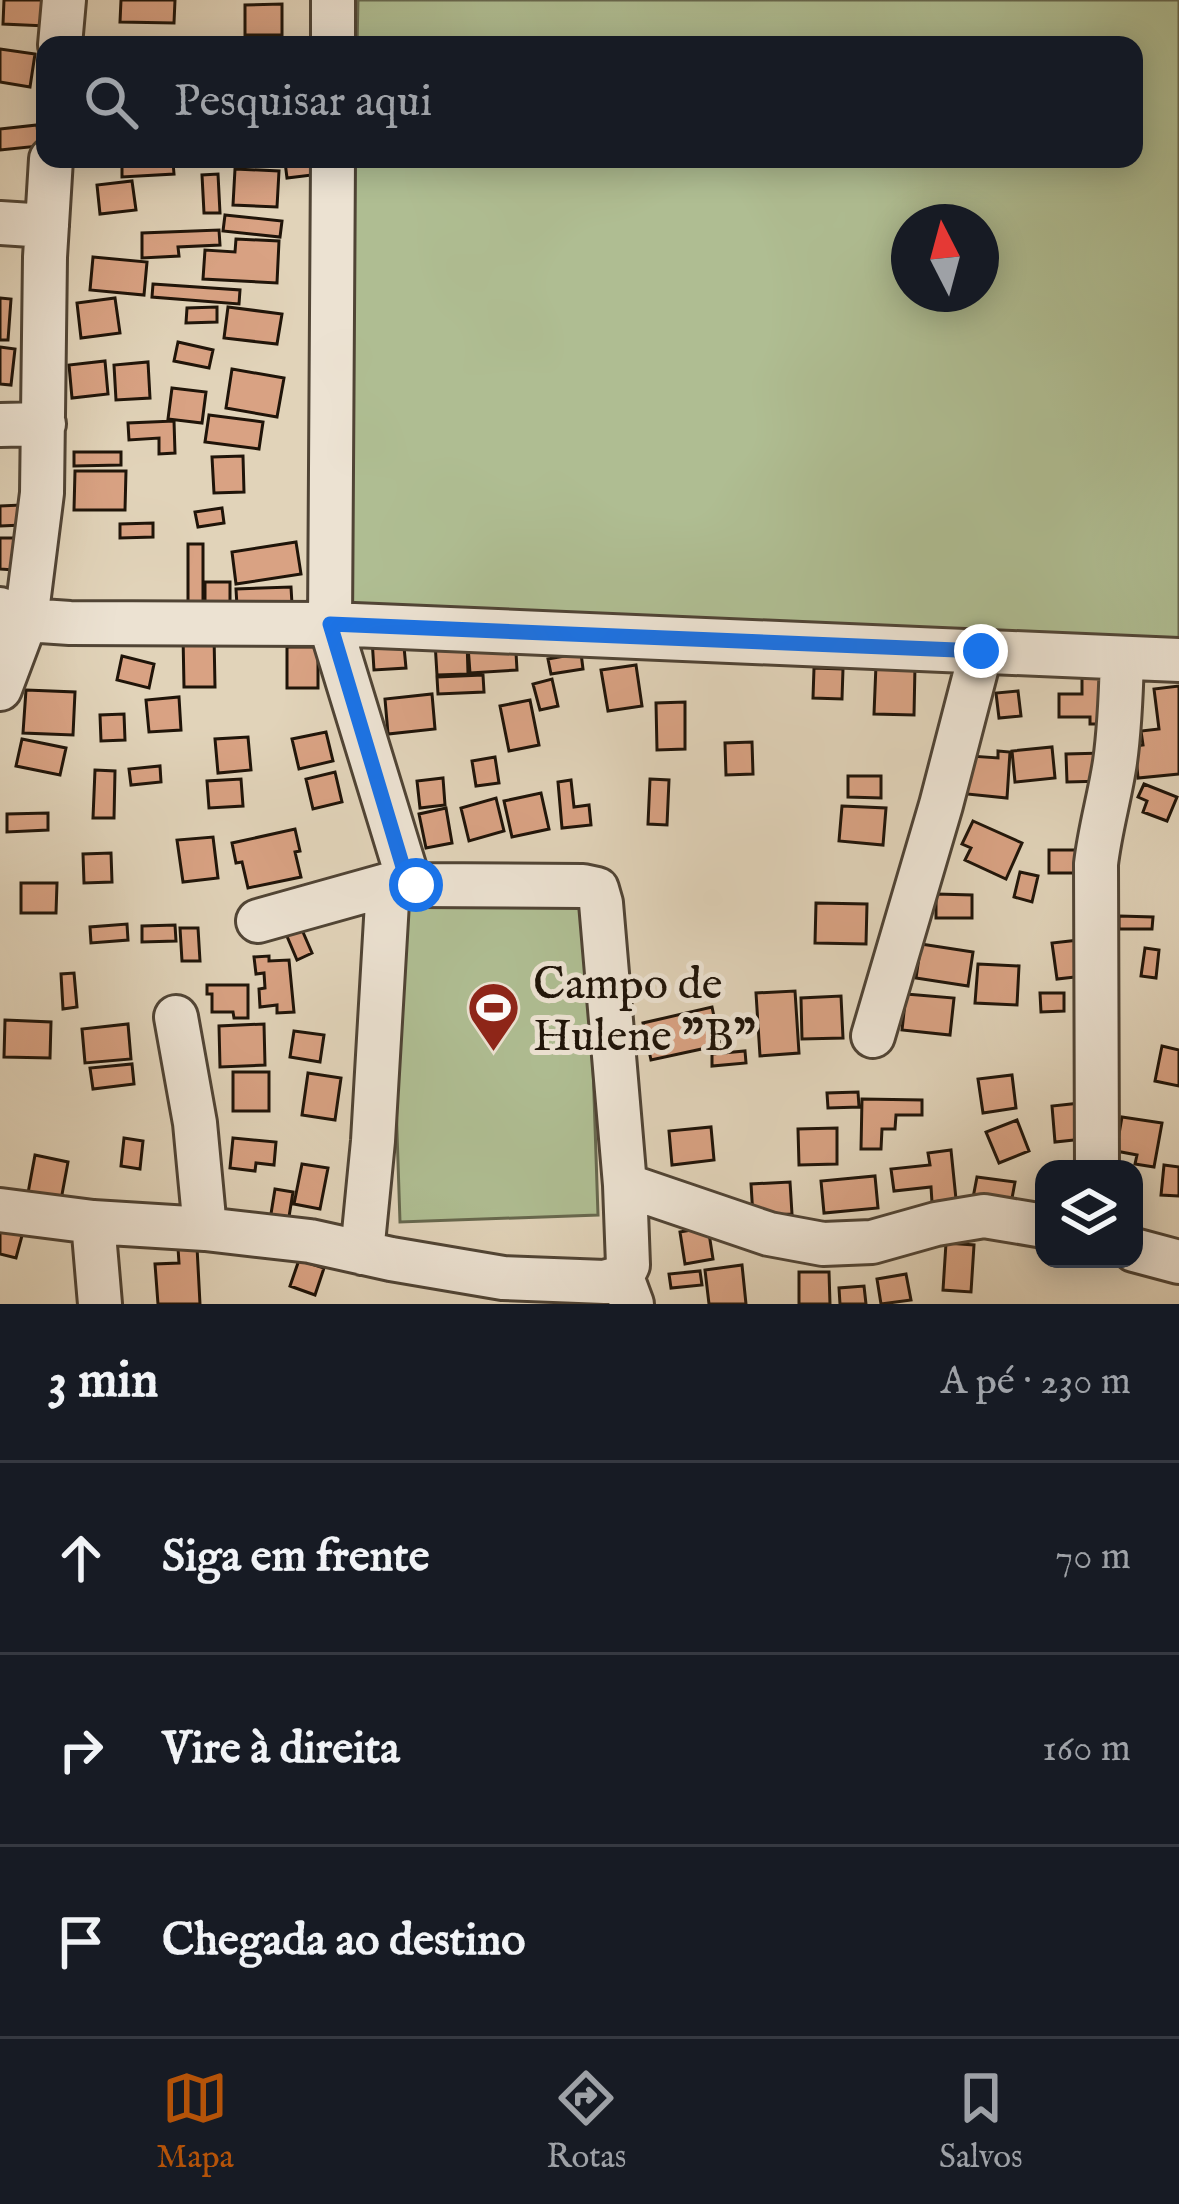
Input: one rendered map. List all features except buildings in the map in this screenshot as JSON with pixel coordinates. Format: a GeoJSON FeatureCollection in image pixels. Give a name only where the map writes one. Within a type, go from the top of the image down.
{"type":"FeatureCollection","features":[{"type":"Feature","properties":{"kind":"street"},"geometry":{"type":"LineString","coordinates":[[61,36],[64,0]]}},
{"type":"Feature","properties":{"kind":"street"},"geometry":{"type":"LineString","coordinates":[[333,0],[333,36]]}},
{"type":"Feature","properties":{"kind":"street"},"geometry":{"type":"LineString","coordinates":[[0,689],[42,493],[51,168]]}},
{"type":"Feature","properties":{"kind":"street"},"geometry":{"type":"LineString","coordinates":[[332,168],[330,624],[398,882],[362,1253]]}},
{"type":"Feature","properties":{"kind":"street"},"geometry":{"type":"LineString","coordinates":[[0,223],[47,226]]}},
{"type":"Feature","properties":{"kind":"street"},"geometry":{"type":"LineString","coordinates":[[0,425],[44,424]]}},
{"type":"Feature","properties":{"kind":"street"},"geometry":{"type":"LineString","coordinates":[[13,614],[70,623],[330,624],[1179,660]]}},
{"type":"Feature","properties":{"kind":"street"},"geometry":{"type":"LineString","coordinates":[[873,1036],[981,651]]}},
{"type":"Feature","properties":{"kind":"street"},"geometry":{"type":"LineString","coordinates":[[1097,1160],[1096,863],[1118,737],[1123,658]]}},
{"type":"Feature","properties":{"kind":"street"},"geometry":{"type":"LineString","coordinates":[[0,1210],[310,1241],[503,1278],[605,1282],[627,1290],[626,1185],[597,890],[398,882],[258,921]]}},
{"type":"Feature","properties":{"kind":"street"},"geometry":{"type":"LineString","coordinates":[[176,1017],[195,1123],[206,1228]]}},
{"type":"Feature","properties":{"kind":"street"},"geometry":{"type":"LineString","coordinates":[[626,1185],[769,1234],[823,1244],[872,1242],[984,1216],[1035,1224]]}},
{"type":"Feature","properties":{"kind":"street"},"geometry":{"type":"LineString","coordinates":[[93,1222],[100,1304]]}},
{"type":"Feature","properties":{"kind":"street"},"geometry":{"type":"LineString","coordinates":[[1143,1252],[1179,1262]]}},
{"type":"Feature","properties":{"kind":"green space"},"geometry":{"type":"Polygon","coordinates":[[[358,0],[1179,0],[1179,639],[344,609],[354,168],[1143,168],[1143,36],[357,36],[358,0]]]}},
{"type":"Feature","properties":{"kind":"green space","name":"Campo de Hulene \"B\""},"geometry":{"type":"Polygon","coordinates":[[[587,885],[598,1215],[400,1222],[389,892],[587,885]]]}},
{"type":"Feature","properties":{"kind":"place","name":"Campo de Hulene \"B\""},"geometry":{"type":"Point","coordinates":[494,1054]}},
{"type":"Feature","properties":{"kind":"route"},"geometry":{"type":"LineString","coordinates":[[416,885],[403,867],[330,624],[981,651]]}}]}
